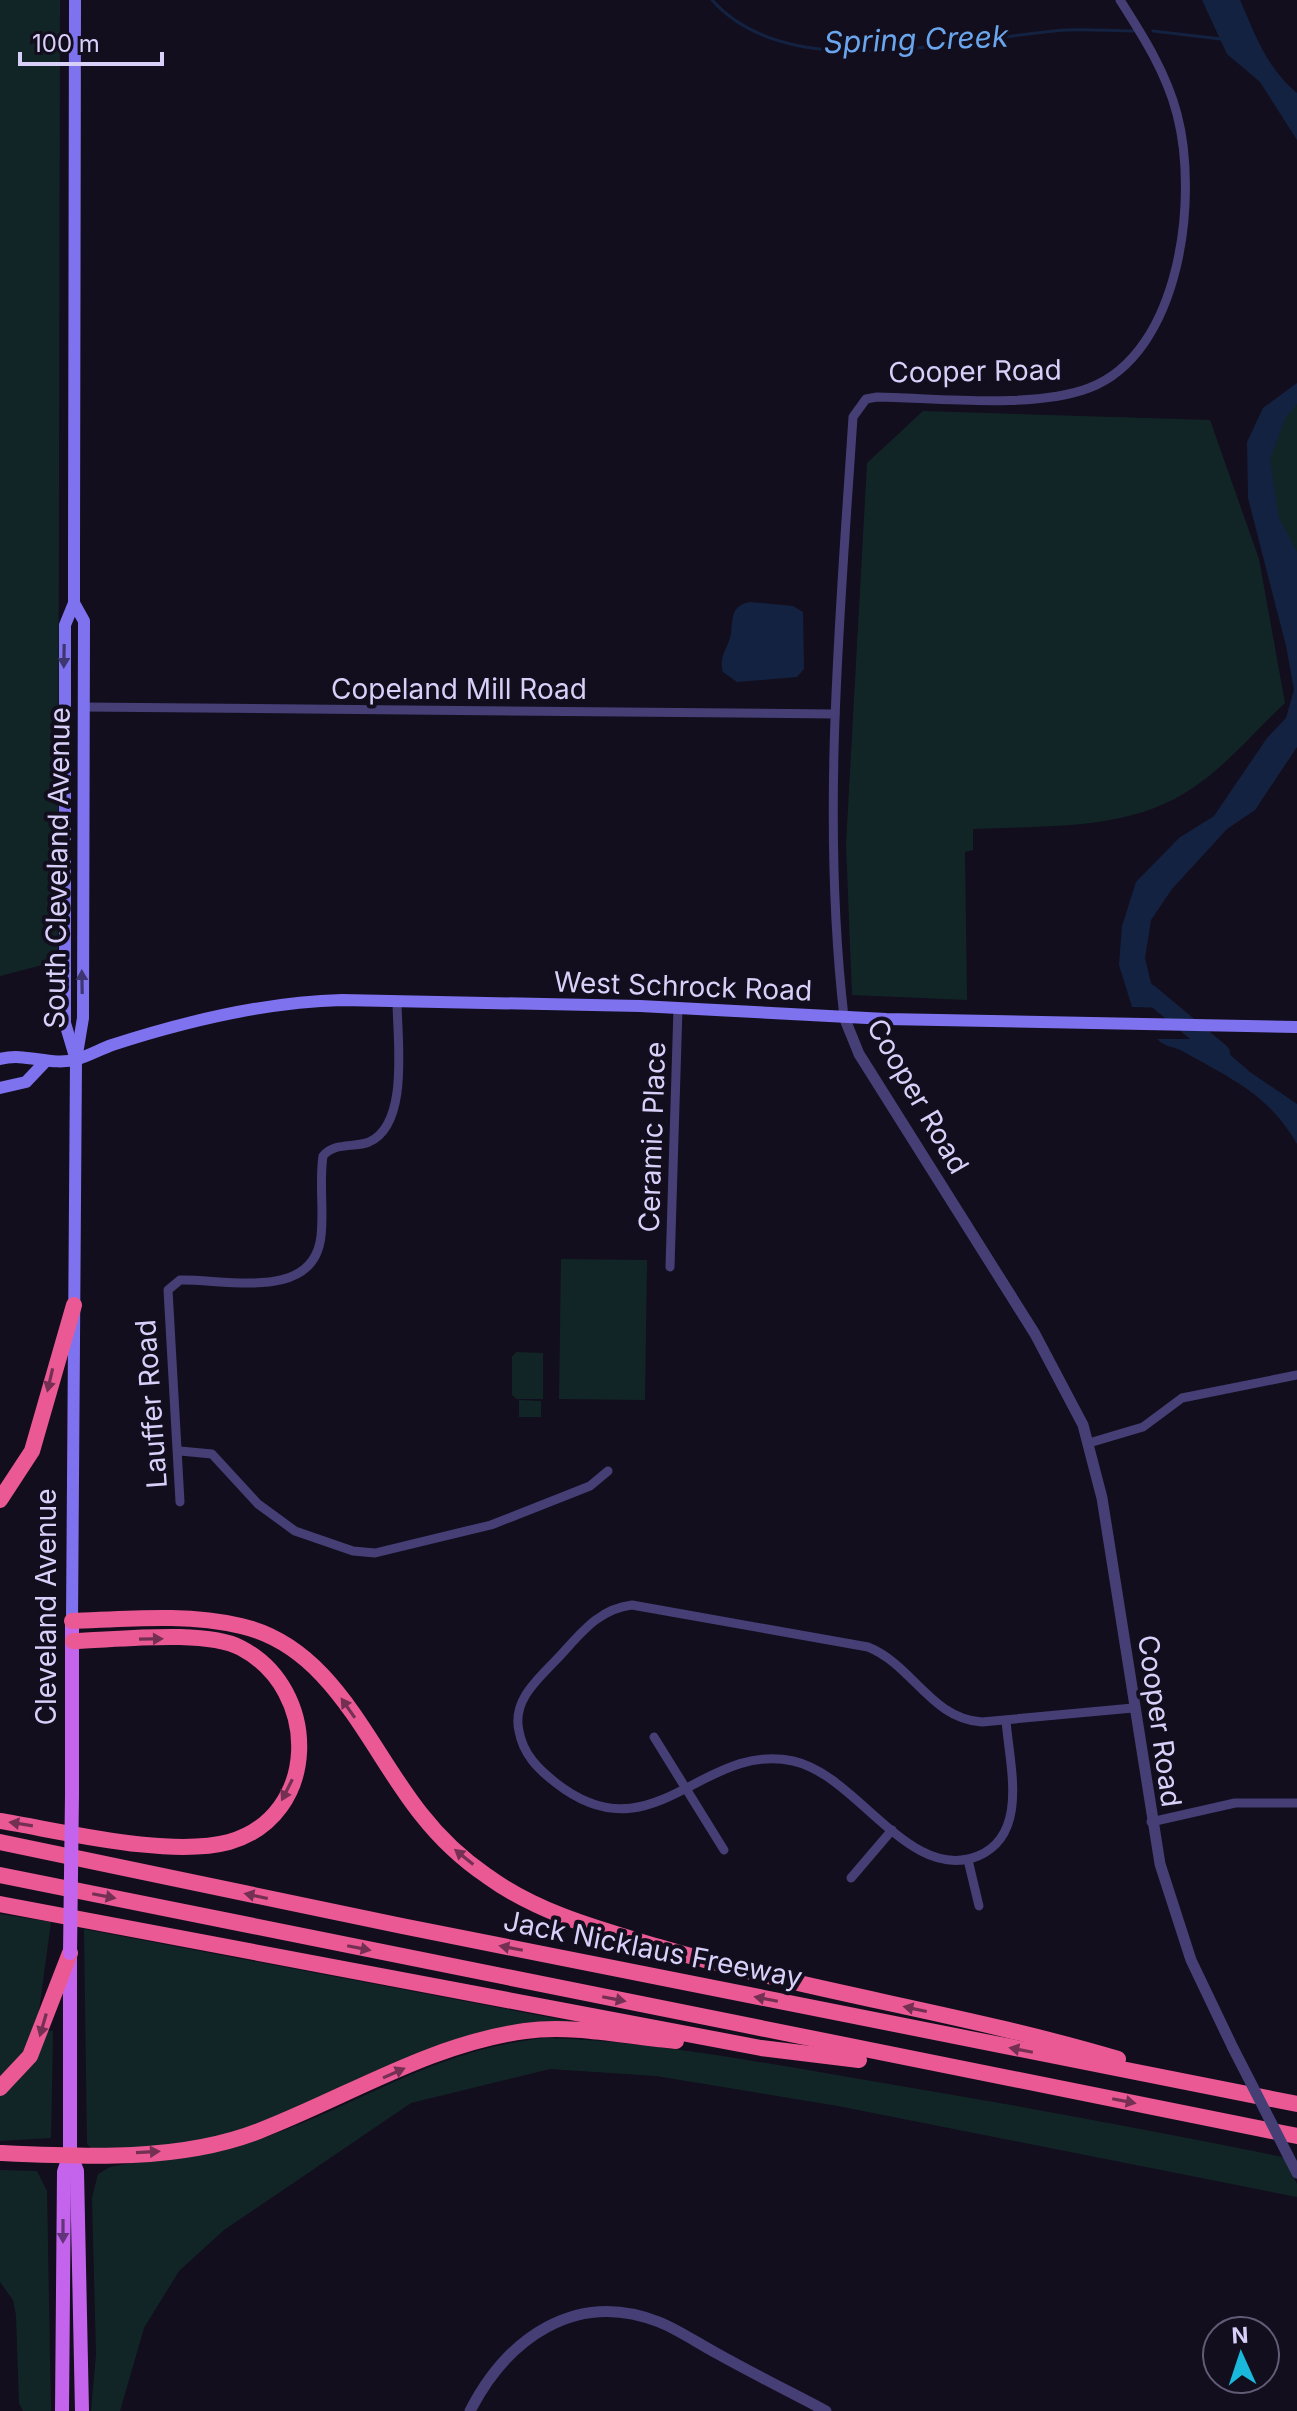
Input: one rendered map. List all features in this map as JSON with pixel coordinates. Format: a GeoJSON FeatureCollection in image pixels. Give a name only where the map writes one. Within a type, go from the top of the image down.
{"type":"FeatureCollection","features":[{"type":"Feature","properties":{"kind":"highway"},"geometry":{"type":"LineString","coordinates":[[0,1500],[32,1451],[74,1305]]}},
{"type":"Feature","properties":{"kind":"highway"},"geometry":{"type":"LineString","coordinates":[[72,1621],[219,1622],[245,1627],[284,1644],[335,1689],[421,1815],[452,1847],[487,1877],[563,1917],[748,1973],[991,2026],[1207,2086]]}},
{"type":"Feature","properties":{"kind":"highway"},"geometry":{"type":"LineString","coordinates":[[0,1821],[133,1842],[210,1845],[244,1836],[261,1825],[288,1792],[300,1753],[298,1725],[281,1678],[264,1663],[240,1647],[204,1639],[73,1641]]}},
{"type":"Feature","properties":{"kind":"highway","name":"Jack Nicklaus Freeway"},"geometry":{"type":"LineString","coordinates":[[0,1842],[402,1926],[1297,2104]]}},
{"type":"Feature","properties":{"kind":"highway","name":"Jack Nicklaus Freeway"},"geometry":{"type":"LineString","coordinates":[[0,1875],[1297,2136]]}},
{"type":"Feature","properties":{"kind":"highway"},"geometry":{"type":"LineString","coordinates":[[0,1904],[761,2048]]}},
{"type":"Feature","properties":{"kind":"highway"},"geometry":{"type":"LineString","coordinates":[[0,2088],[30,2056],[70,1953]]}},
{"type":"Feature","properties":{"kind":"highway"},"geometry":{"type":"LineString","coordinates":[[0,2153],[170,2151],[217,2143],[257,2132],[451,2047],[528,2031],[569,2030],[761,2048],[1020,2080]]}},
{"type":"Feature","properties":{"kind":"main road","name":"South Cleveland Avenue"},"geometry":{"type":"LineString","coordinates":[[75,0],[74,603],[65,625],[64,937],[65,1023],[76,1060]]}},
{"type":"Feature","properties":{"kind":"main road","name":"South Cleveland Avenue"},"geometry":{"type":"LineString","coordinates":[[74,603],[84,621],[83,1018],[76,1060]]}},
{"type":"Feature","properties":{"kind":"main road","name":"West Schrock Road"},"geometry":{"type":"LineString","coordinates":[[0,1059],[21,1054],[45,1062],[76,1060],[179,1025],[305,1001],[678,1008],[844,1017],[1297,1027]]}},
{"type":"Feature","properties":{"kind":"main road","name":"Cleveland Avenue"},"geometry":{"type":"LineString","coordinates":[[62,2411],[64,2172],[70,2154],[76,1060]]}},
{"type":"Feature","properties":{"kind":"main road"},"geometry":{"type":"LineString","coordinates":[[0,1088],[26,1082],[45,1062]]}},
{"type":"Feature","properties":{"kind":"main road","name":"Cleveland Avenue"},"geometry":{"type":"LineString","coordinates":[[70,2154],[77,2171],[82,2411]]}},
{"type":"Feature","properties":{"kind":"street","name":"Cooper Road"},"geometry":{"type":"LineString","coordinates":[[1120,0],[1165,79],[1177,112],[1188,173],[1183,229],[1162,309],[1136,356],[1117,373],[1067,396],[877,397],[866,399],[857,407],[853,417],[835,714],[831,870],[844,1017],[859,1054],[1050,1359],[1089,1443],[1102,1498],[1151,1822],[1173,1914],[1233,2048],[1297,2173]]}},
{"type":"Feature","properties":{"kind":"street","name":"Copeland Mill Road"},"geometry":{"type":"LineString","coordinates":[[83,707],[835,714]]}},
{"type":"Feature","properties":{"kind":"street","name":"Lauffer Road"},"geometry":{"type":"LineString","coordinates":[[180,1502],[180,1451],[168,1290],[180,1280],[288,1281],[306,1271],[318,1255],[322,1235],[323,1156],[335,1146],[357,1147],[378,1138],[392,1121],[397,1100],[397,1001]]}},
{"type":"Feature","properties":{"kind":"street","name":"Ceramic Place"},"geometry":{"type":"LineString","coordinates":[[670,1267],[678,1008]]}},
{"type":"Feature","properties":{"kind":"street"},"geometry":{"type":"LineString","coordinates":[[1089,1443],[1143,1427],[1182,1398],[1297,1375]]}},
{"type":"Feature","properties":{"kind":"street"},"geometry":{"type":"LineString","coordinates":[[180,1451],[212,1454],[258,1504],[295,1531],[353,1551],[375,1553],[491,1525],[590,1486],[608,1471]]}},
{"type":"Feature","properties":{"kind":"street"},"geometry":{"type":"LineString","coordinates":[[1006,1720],[1013,1808],[1010,1823],[996,1845],[968,1860],[934,1858],[892,1830],[822,1772],[790,1761],[741,1762],[650,1806],[618,1809],[587,1802],[543,1773],[521,1744],[518,1713],[531,1686],[601,1615],[617,1607],[646,1606],[868,1647],[900,1664],[938,1706],[959,1719],[1006,1720],[1133,1708]]}},
{"type":"Feature","properties":{"kind":"street"},"geometry":{"type":"LineString","coordinates":[[654,1737],[724,1850]]}},
{"type":"Feature","properties":{"kind":"street"},"geometry":{"type":"LineString","coordinates":[[1151,1822],[1235,1803],[1297,1803]]}},
{"type":"Feature","properties":{"kind":"street"},"geometry":{"type":"LineString","coordinates":[[851,1878],[892,1830]]}},
{"type":"Feature","properties":{"kind":"street"},"geometry":{"type":"LineString","coordinates":[[968,1860],[979,1906]]}},
{"type":"Feature","properties":{"kind":"street"},"geometry":{"type":"LineString","coordinates":[[470,2411],[501,2361],[533,2333],[573,2316],[616,2312],[659,2322],[826,2411]]}},
{"type":"Feature","properties":{"kind":"green space"},"geometry":{"type":"Polygon","coordinates":[[[0,0],[60,0],[58,961],[0,976],[0,0]]]}},
{"type":"Feature","properties":{"kind":"green space"},"geometry":{"type":"Polygon","coordinates":[[[1297,393],[1297,621],[1260,456],[1297,393]]]}},
{"type":"Feature","properties":{"kind":"green space"},"geometry":{"type":"Polygon","coordinates":[[[923,411],[1210,420],[1259,559],[1285,703],[1218,768],[1169,802],[1143,812],[1087,823],[973,829],[973,850],[965,852],[967,1000],[852,995],[846,845],[867,463],[923,411]]]}},
{"type":"Feature","properties":{"kind":"green space"},"geometry":{"type":"Polygon","coordinates":[[[561,1259],[647,1260],[645,1400],[559,1399],[561,1259]]]}},
{"type":"Feature","properties":{"kind":"green space"},"geometry":{"type":"Polygon","coordinates":[[[516,1352],[543,1353],[543,1399],[517,1399],[512,1395],[512,1357],[516,1352]]]}},
{"type":"Feature","properties":{"kind":"green space"},"geometry":{"type":"Polygon","coordinates":[[[519,1400],[541,1401],[541,1417],[519,1417],[519,1400]]]}},
{"type":"Feature","properties":{"kind":"green space"},"geometry":{"type":"Polygon","coordinates":[[[0,1914],[51,1922],[37,2026],[27,2050],[0,2081],[0,1914]]]}},
{"type":"Feature","properties":{"kind":"green space"},"geometry":{"type":"Polygon","coordinates":[[[84,1929],[595,2026],[499,2032],[279,2120],[178,2147],[91,2148],[87,2144],[84,1929]]]}},
{"type":"Feature","properties":{"kind":"green space"},"geometry":{"type":"Polygon","coordinates":[[[48,2031],[53,2031],[51,2138],[0,2141],[0,2094],[48,2031]]]}},
{"type":"Feature","properties":{"kind":"green space"},"geometry":{"type":"Polygon","coordinates":[[[546,2038],[660,2047],[735,2058],[1073,2116],[1297,2160],[1297,2168],[1289,2167],[1297,2184],[1297,2197],[838,2106],[656,2076],[550,2069],[411,2103],[224,2230],[179,2271],[144,2328],[120,2411],[91,2411],[96,2354],[92,2198],[98,2174],[110,2167],[247,2143],[469,2053],[546,2038]]]}},
{"type":"Feature","properties":{"kind":"green space"},"geometry":{"type":"Polygon","coordinates":[[[0,2170],[37,2171],[47,2191],[51,2411],[23,2411],[19,2403],[16,2315],[13,2300],[0,2282],[0,2170]]]}},
{"type":"Feature","properties":{"kind":"water"},"geometry":{"type":"Polygon","coordinates":[[[1202,0],[1240,0],[1270,62],[1297,93],[1297,140],[1260,82],[1227,54],[1202,0]]]}},
{"type":"Feature","properties":{"kind":"water"},"geometry":{"type":"Polygon","coordinates":[[[1297,383],[1297,404],[1286,417],[1270,459],[1279,518],[1297,552],[1297,747],[1255,810],[1227,829],[1172,889],[1151,920],[1145,958],[1151,983],[1171,1008],[1132,1007],[1119,965],[1122,926],[1136,882],[1179,838],[1214,816],[1267,738],[1286,718],[1294,690],[1286,646],[1248,498],[1247,442],[1263,408],[1297,383]]]}},
{"type":"Feature","properties":{"kind":"water"},"geometry":{"type":"Polygon","coordinates":[[[750,602],[793,606],[803,612],[804,669],[797,677],[737,682],[723,672],[722,661],[734,613],[739,606],[750,602]]]}},
{"type":"Feature","properties":{"kind":"water"},"geometry":{"type":"Polygon","coordinates":[[[1157,1039],[1212,1039],[1250,1072],[1297,1104],[1297,1144],[1274,1112],[1248,1089],[1157,1039]]]}},
{"type":"Feature","properties":{"kind":"waterway","name":"Spring Creek"},"geometry":{"type":"LineString","coordinates":[[712,0],[745,27],[786,43],[831,50],[880,51],[929,47],[1066,30],[1133,31]]}},
{"type":"Feature","properties":{"kind":"waterway"},"geometry":{"type":"LineString","coordinates":[[1153,31],[1221,39]]}},
{"type":"Feature","properties":{"kind":"waterway"},"geometry":{"type":"LineString","coordinates":[[1149,993],[1221,1053]]}}]}
